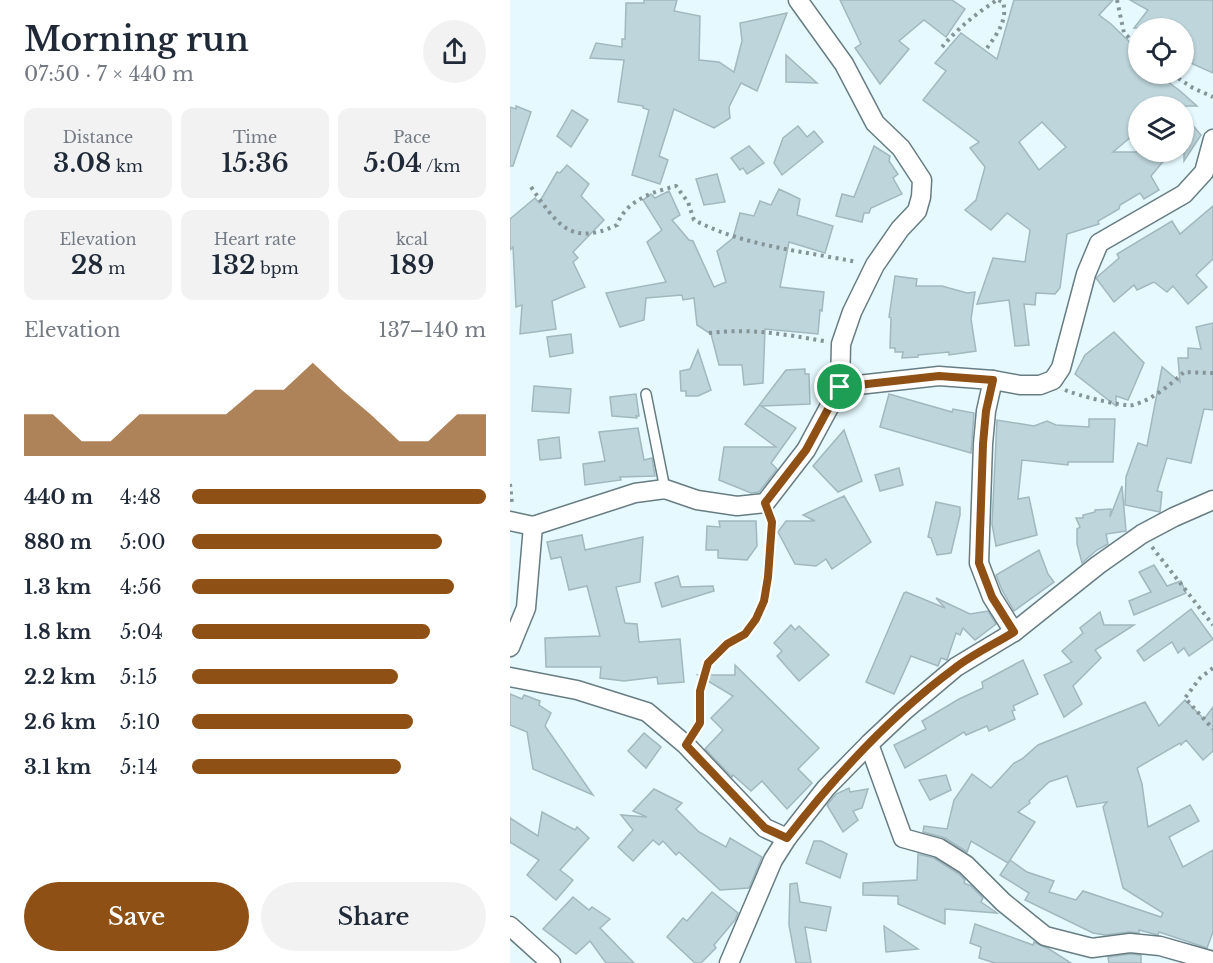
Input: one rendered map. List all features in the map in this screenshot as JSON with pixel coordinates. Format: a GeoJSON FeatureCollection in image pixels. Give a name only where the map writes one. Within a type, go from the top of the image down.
{"type":"FeatureCollection","features":[{"type":"Feature","properties":{"kind":"street"},"geometry":{"type":"LineString","coordinates":[[510,521],[533,526],[635,493],[665,489],[697,500],[737,506],[765,503],[806,450],[840,387],[841,344],[852,312],[875,265],[900,229],[917,211],[922,180],[901,148],[875,123],[843,64],[798,0]]}},
{"type":"Feature","properties":{"kind":"street"},"geometry":{"type":"LineString","coordinates":[[840,387],[939,376],[993,380],[1020,386],[1040,385],[1053,380],[1061,368],[1086,274],[1099,243],[1184,194],[1204,172],[1213,139]]}},
{"type":"Feature","properties":{"kind":"street"},"geometry":{"type":"LineString","coordinates":[[993,380],[986,411],[983,444],[979,563],[992,597],[1014,632]]}},
{"type":"Feature","properties":{"kind":"street"},"geometry":{"type":"LineString","coordinates":[[729,963],[773,860],[787,838],[826,788],[869,744],[956,667],[1014,632],[1098,565],[1142,534],[1213,500]]}},
{"type":"Feature","properties":{"kind":"street"},"geometry":{"type":"LineString","coordinates":[[510,647],[526,608],[533,526]]}},
{"type":"Feature","properties":{"kind":"street"},"geometry":{"type":"LineString","coordinates":[[510,677],[577,690],[646,712],[686,745],[765,828],[787,838]]}},
{"type":"Feature","properties":{"kind":"street"},"geometry":{"type":"LineString","coordinates":[[869,744],[903,838],[939,848],[966,865],[1003,902],[1045,936],[1092,948],[1130,943],[1160,946],[1213,961]]}},
{"type":"Feature","properties":{"kind":"street"},"geometry":{"type":"LineString","coordinates":[[510,926],[551,963]]}},
{"type":"Feature","properties":{"kind":"lane"},"geometry":{"type":"LineString","coordinates":[[646,394],[665,489]]}},
{"type":"Feature","properties":{"kind":"path"},"geometry":{"type":"LineString","coordinates":[[942,47],[951,36],[983,9],[998,0],[1003,2],[1006,12],[1000,30],[987,48]]}},
{"type":"Feature","properties":{"kind":"path"},"geometry":{"type":"LineString","coordinates":[[1117,0],[1124,33],[1128,37]]}},
{"type":"Feature","properties":{"kind":"path"},"geometry":{"type":"LineString","coordinates":[[1187,84],[1213,97]]}},
{"type":"Feature","properties":{"kind":"path"},"geometry":{"type":"LineString","coordinates":[[531,187],[562,227],[582,235],[599,233],[617,225],[621,213],[635,201],[676,186],[688,202],[694,220],[718,232],[765,244],[875,265]]}},
{"type":"Feature","properties":{"kind":"path"},"geometry":{"type":"LineString","coordinates":[[709,333],[739,330],[775,332],[841,344]]}},
{"type":"Feature","properties":{"kind":"path"},"geometry":{"type":"LineString","coordinates":[[1053,380],[1066,391],[1132,405],[1167,388],[1184,372],[1213,373]]}},
{"type":"Feature","properties":{"kind":"path"},"geometry":{"type":"LineString","coordinates":[[510,484],[512,504],[510,508]]}},
{"type":"Feature","properties":{"kind":"path"},"geometry":{"type":"LineString","coordinates":[[686,745],[700,723],[700,691],[708,663],[727,644],[745,634],[756,619],[764,601],[772,522],[765,503]]}},
{"type":"Feature","properties":{"kind":"path"},"geometry":{"type":"LineString","coordinates":[[1142,534],[1213,625]]}},
{"type":"Feature","properties":{"kind":"path"},"geometry":{"type":"LineString","coordinates":[[1213,669],[1200,678],[1185,698],[1213,729]]}},
{"type":"Feature","properties":{"kind":"building"},"geometry":{"type":"Polygon","coordinates":[[[644,0],[677,0],[674,11],[700,16],[699,60],[719,62],[734,72],[742,41],[740,23],[787,13],[757,91],[741,83],[729,107],[730,118],[714,128],[674,109],[659,156],[668,160],[660,184],[632,175],[649,110],[643,106],[618,102],[624,60],[590,58],[596,43],[622,47],[622,39],[625,39],[626,3],[644,3],[644,0]]]}},
{"type":"Feature","properties":{"kind":"building"},"geometry":{"type":"Polygon","coordinates":[[[840,0],[952,0],[965,9],[946,37],[924,20],[899,41],[909,49],[880,84],[855,48],[861,44],[840,0]]]}},
{"type":"Feature","properties":{"kind":"building"},"geometry":{"type":"Polygon","coordinates":[[[1014,0],[1113,0],[1099,15],[1128,40],[1128,84],[1171,84],[1186,96],[1128,96],[1128,139],[1113,152],[1128,152],[1128,162],[1163,162],[1151,176],[1159,190],[1144,199],[1140,193],[1098,221],[1099,224],[1067,234],[1060,288],[1055,294],[1036,293],[1035,305],[1024,304],[1029,345],[1015,346],[1009,300],[977,304],[993,258],[1025,262],[1030,230],[1007,213],[991,230],[965,210],[976,200],[985,167],[970,148],[979,142],[923,100],[946,71],[935,63],[961,33],[997,59],[1014,0]],[[1042,122],[1019,142],[1039,170],[1066,147],[1042,122]]]}},
{"type":"Feature","properties":{"kind":"building"},"geometry":{"type":"Polygon","coordinates":[[[1130,0],[1213,0],[1213,73],[1194,64],[1194,18],[1142,18],[1148,10],[1130,0]]]}},
{"type":"Feature","properties":{"kind":"building"},"geometry":{"type":"Polygon","coordinates":[[[786,55],[817,83],[786,82],[786,55]]]}},
{"type":"Feature","properties":{"kind":"building"},"geometry":{"type":"Polygon","coordinates":[[[516,106],[531,112],[513,166],[510,166],[510,107],[516,109],[516,106]]]}},
{"type":"Feature","properties":{"kind":"building"},"geometry":{"type":"Polygon","coordinates":[[[572,110],[588,120],[571,147],[557,136],[572,110]]]}},
{"type":"Feature","properties":{"kind":"building"},"geometry":{"type":"Polygon","coordinates":[[[798,126],[807,137],[814,131],[823,142],[782,175],[774,163],[783,138],[798,126]]]}},
{"type":"Feature","properties":{"kind":"building"},"geometry":{"type":"Polygon","coordinates":[[[1194,127],[1201,135],[1194,146],[1194,127]]]}},
{"type":"Feature","properties":{"kind":"building"},"geometry":{"type":"Polygon","coordinates":[[[749,146],[764,163],[747,174],[743,168],[740,170],[731,158],[749,146]]]}},
{"type":"Feature","properties":{"kind":"building"},"geometry":{"type":"Polygon","coordinates":[[[874,146],[890,156],[889,161],[898,174],[893,178],[902,194],[871,208],[869,213],[864,213],[862,222],[836,216],[842,194],[854,197],[874,146]]]}},
{"type":"Feature","properties":{"kind":"building"},"geometry":{"type":"Polygon","coordinates":[[[567,165],[589,184],[581,196],[604,220],[573,252],[578,258],[573,262],[585,287],[552,301],[556,329],[520,334],[522,305],[516,307],[513,247],[510,250],[510,219],[535,198],[539,203],[557,172],[560,173],[567,165]]]}},
{"type":"Feature","properties":{"kind":"building"},"geometry":{"type":"Polygon","coordinates":[[[717,174],[725,202],[704,205],[696,179],[717,174]]]}},
{"type":"Feature","properties":{"kind":"building"},"geometry":{"type":"Polygon","coordinates":[[[779,189],[800,199],[797,215],[833,226],[825,253],[789,242],[780,287],[824,292],[818,334],[765,329],[763,383],[744,385],[742,365],[719,365],[711,334],[697,325],[694,298],[683,300],[682,295],[646,298],[644,320],[620,327],[606,293],[666,282],[647,242],[662,230],[643,200],[651,194],[655,198],[669,191],[680,215],[672,220],[689,240],[693,241],[714,287],[726,282],[717,251],[733,238],[740,213],[754,216],[760,201],[771,205],[779,189]]]}},
{"type":"Feature","properties":{"kind":"building"},"geometry":{"type":"Polygon","coordinates":[[[1213,206],[1213,259],[1196,275],[1207,287],[1188,304],[1173,286],[1167,292],[1154,282],[1137,290],[1134,285],[1114,302],[1096,278],[1119,258],[1117,254],[1172,221],[1180,234],[1213,206]]]}},
{"type":"Feature","properties":{"kind":"building"},"geometry":{"type":"Polygon","coordinates":[[[895,276],[917,279],[916,286],[942,286],[967,293],[975,292],[971,319],[976,351],[902,358],[903,352],[895,352],[895,348],[890,348],[891,318],[889,317],[895,276]]]}},
{"type":"Feature","properties":{"kind":"building"},"geometry":{"type":"Polygon","coordinates":[[[1213,323],[1213,410],[1204,409],[1191,463],[1167,458],[1157,491],[1162,492],[1160,512],[1125,505],[1126,477],[1138,443],[1147,446],[1162,367],[1180,382],[1178,358],[1188,358],[1188,348],[1201,349],[1196,327],[1213,323]]]}},
{"type":"Feature","properties":{"kind":"building"},"geometry":{"type":"Polygon","coordinates":[[[1114,332],[1144,363],[1128,400],[1116,396],[1116,406],[1075,374],[1085,355],[1114,332]]]}},
{"type":"Feature","properties":{"kind":"building"},"geometry":{"type":"Polygon","coordinates":[[[571,334],[573,353],[550,357],[547,337],[571,334]]]}},
{"type":"Feature","properties":{"kind":"building"},"geometry":{"type":"Polygon","coordinates":[[[698,350],[711,390],[698,396],[686,396],[686,391],[681,391],[680,371],[690,369],[698,350]]]}},
{"type":"Feature","properties":{"kind":"building"},"geometry":{"type":"Polygon","coordinates":[[[805,369],[805,374],[809,374],[810,404],[761,406],[796,428],[771,463],[777,469],[759,492],[751,493],[719,480],[724,447],[776,447],[745,424],[786,370],[805,369]]]}},
{"type":"Feature","properties":{"kind":"building"},"geometry":{"type":"Polygon","coordinates":[[[534,386],[571,389],[569,413],[532,411],[534,386]]]}},
{"type":"Feature","properties":{"kind":"building"},"geometry":{"type":"Polygon","coordinates":[[[636,394],[639,416],[636,416],[637,418],[612,416],[610,397],[636,394]]]}},
{"type":"Feature","properties":{"kind":"building"},"geometry":{"type":"Polygon","coordinates":[[[889,394],[952,412],[953,409],[974,413],[971,453],[880,427],[889,394]]]}},
{"type":"Feature","properties":{"kind":"building"},"geometry":{"type":"Polygon","coordinates":[[[1089,419],[1115,419],[1113,462],[1068,462],[1068,465],[1022,460],[1018,499],[1029,497],[1037,535],[996,546],[992,524],[997,420],[1034,426],[1047,421],[1056,425],[1089,427],[1089,419]]]}},
{"type":"Feature","properties":{"kind":"building"},"geometry":{"type":"Polygon","coordinates":[[[638,428],[644,460],[652,458],[655,476],[620,477],[621,480],[585,485],[583,464],[605,461],[599,432],[638,428]]]}},
{"type":"Feature","properties":{"kind":"building"},"geometry":{"type":"Polygon","coordinates":[[[844,430],[862,481],[838,492],[813,466],[844,430]]]}},
{"type":"Feature","properties":{"kind":"building"},"geometry":{"type":"Polygon","coordinates":[[[559,437],[561,458],[540,460],[538,440],[559,437]]]}},
{"type":"Feature","properties":{"kind":"building"},"geometry":{"type":"Polygon","coordinates":[[[899,468],[903,485],[880,491],[875,475],[899,468]]]}},
{"type":"Feature","properties":{"kind":"building"},"geometry":{"type":"Polygon","coordinates":[[[1122,486],[1126,531],[1106,534],[1108,544],[1082,563],[1077,544],[1077,529],[1080,527],[1076,518],[1083,518],[1083,515],[1095,512],[1095,510],[1111,509],[1110,517],[1122,486]]]}},
{"type":"Feature","properties":{"kind":"building"},"geometry":{"type":"Polygon","coordinates":[[[844,496],[871,542],[832,569],[826,559],[816,566],[795,564],[778,532],[786,521],[815,521],[803,515],[844,496]]]}},
{"type":"Feature","properties":{"kind":"building"},"geometry":{"type":"Polygon","coordinates":[[[936,502],[960,507],[951,553],[937,555],[931,538],[928,537],[936,502]]]}},
{"type":"Feature","properties":{"kind":"building"},"geometry":{"type":"Polygon","coordinates":[[[719,521],[756,521],[757,546],[747,560],[718,558],[718,550],[706,550],[707,526],[720,527],[719,521]]]}},
{"type":"Feature","properties":{"kind":"building"},"geometry":{"type":"Polygon","coordinates":[[[582,535],[585,550],[643,537],[640,582],[616,587],[625,623],[637,624],[639,642],[680,639],[684,682],[658,684],[657,677],[624,681],[600,678],[601,667],[546,667],[545,638],[600,636],[587,586],[569,590],[561,557],[551,559],[547,542],[582,535]]]}},
{"type":"Feature","properties":{"kind":"building"},"geometry":{"type":"Polygon","coordinates":[[[1039,550],[1048,574],[1054,582],[1014,611],[996,575],[1039,550]]]}},
{"type":"Feature","properties":{"kind":"building"},"geometry":{"type":"Polygon","coordinates":[[[1154,565],[1167,586],[1181,581],[1186,593],[1134,615],[1129,601],[1151,592],[1139,572],[1154,565]]]}},
{"type":"Feature","properties":{"kind":"building"},"geometry":{"type":"Polygon","coordinates":[[[678,576],[681,587],[713,586],[714,591],[662,607],[655,583],[678,576]]]}},
{"type":"Feature","properties":{"kind":"building"},"geometry":{"type":"Polygon","coordinates":[[[906,592],[945,608],[936,598],[970,614],[988,611],[996,624],[975,640],[963,628],[960,635],[956,633],[947,660],[941,658],[938,666],[911,656],[894,694],[866,682],[906,592]]]}},
{"type":"Feature","properties":{"kind":"building"},"geometry":{"type":"Polygon","coordinates":[[[1191,609],[1213,639],[1189,656],[1184,648],[1178,653],[1172,642],[1144,661],[1137,651],[1191,609]]]}},
{"type":"Feature","properties":{"kind":"building"},"geometry":{"type":"Polygon","coordinates":[[[1100,612],[1104,625],[1134,625],[1095,650],[1101,658],[1073,686],[1082,704],[1064,717],[1044,675],[1072,662],[1062,651],[1083,633],[1080,628],[1100,612]]]}},
{"type":"Feature","properties":{"kind":"building"},"geometry":{"type":"Polygon","coordinates":[[[791,625],[795,630],[799,626],[829,655],[799,681],[777,656],[782,651],[774,643],[791,625]]]}},
{"type":"Feature","properties":{"kind":"building"},"geometry":{"type":"Polygon","coordinates":[[[1023,660],[1038,694],[1013,706],[1015,719],[989,731],[987,726],[966,735],[964,732],[905,768],[894,745],[926,729],[922,721],[983,688],[982,682],[1023,660]]]}},
{"type":"Feature","properties":{"kind":"building"},"geometry":{"type":"Polygon","coordinates":[[[735,665],[819,748],[798,769],[812,783],[787,809],[762,781],[751,791],[733,775],[732,777],[705,749],[723,730],[711,718],[733,696],[698,675],[735,675],[735,665]]]}},
{"type":"Feature","properties":{"kind":"building"},"geometry":{"type":"Polygon","coordinates":[[[510,694],[522,699],[524,695],[540,701],[539,705],[551,713],[545,726],[593,795],[533,769],[527,732],[510,725],[510,694]]]}},
{"type":"Feature","properties":{"kind":"building"},"geometry":{"type":"Polygon","coordinates":[[[1185,700],[1204,719],[1213,707],[1213,751],[1203,760],[1186,740],[1181,745],[1180,743],[1137,768],[1142,784],[1148,827],[1190,805],[1199,821],[1169,837],[1183,867],[1213,850],[1213,932],[1207,948],[1159,932],[1158,935],[1139,930],[1139,933],[1105,935],[1093,933],[1025,900],[1029,893],[1000,875],[1008,863],[971,841],[967,852],[945,838],[923,832],[924,826],[947,829],[954,800],[972,774],[991,788],[1014,763],[1038,745],[1145,702],[1159,726],[1185,700]],[[1067,776],[1049,782],[1029,801],[1030,803],[1018,812],[1035,822],[1008,863],[1010,860],[1027,872],[1054,881],[1049,892],[1076,900],[1083,891],[1161,917],[1163,913],[1123,888],[1103,807],[1107,802],[1077,807],[1067,776]]]}},
{"type":"Feature","properties":{"kind":"building"},"geometry":{"type":"Polygon","coordinates":[[[644,733],[661,747],[646,768],[628,751],[644,733]]]}},
{"type":"Feature","properties":{"kind":"building"},"geometry":{"type":"Polygon","coordinates":[[[946,775],[951,790],[930,800],[919,780],[946,775]]]}},
{"type":"Feature","properties":{"kind":"building"},"geometry":{"type":"Polygon","coordinates":[[[849,788],[850,792],[868,789],[862,808],[853,811],[858,820],[843,832],[827,805],[836,794],[849,788]]]}},
{"type":"Feature","properties":{"kind":"building"},"geometry":{"type":"Polygon","coordinates":[[[654,789],[682,803],[676,809],[699,832],[726,847],[730,838],[762,857],[749,888],[720,890],[679,852],[676,855],[663,841],[659,845],[653,840],[633,861],[618,847],[633,830],[621,815],[647,817],[633,811],[654,789]]]}},
{"type":"Feature","properties":{"kind":"building"},"geometry":{"type":"Polygon","coordinates":[[[542,812],[575,830],[577,827],[589,838],[560,870],[573,880],[556,900],[527,875],[539,860],[510,842],[510,818],[538,836],[542,812]]]}},
{"type":"Feature","properties":{"kind":"building"},"geometry":{"type":"Polygon","coordinates":[[[814,841],[821,841],[847,854],[840,878],[806,863],[814,841]]]}},
{"type":"Feature","properties":{"kind":"building"},"geometry":{"type":"Polygon","coordinates":[[[918,854],[934,858],[959,874],[965,880],[964,883],[971,886],[983,898],[981,902],[997,913],[945,909],[945,924],[898,904],[898,896],[863,895],[863,883],[917,880],[918,854]]]}},
{"type":"Feature","properties":{"kind":"building"},"geometry":{"type":"Polygon","coordinates":[[[797,883],[800,902],[831,907],[826,931],[805,927],[811,963],[796,963],[789,925],[790,884],[797,883]]]}},
{"type":"Feature","properties":{"kind":"building"},"geometry":{"type":"Polygon","coordinates":[[[712,892],[738,913],[714,945],[716,948],[701,963],[695,963],[667,937],[683,918],[687,921],[712,892]]]}},
{"type":"Feature","properties":{"kind":"building"},"geometry":{"type":"Polygon","coordinates":[[[573,897],[589,910],[592,907],[610,919],[600,928],[634,963],[606,963],[590,941],[576,954],[543,929],[573,897]]]}},
{"type":"Feature","properties":{"kind":"building"},"geometry":{"type":"Polygon","coordinates":[[[975,924],[1033,945],[1034,942],[1071,963],[995,963],[979,958],[981,947],[970,943],[975,924]]]}},
{"type":"Feature","properties":{"kind":"building"},"geometry":{"type":"Polygon","coordinates":[[[884,926],[918,949],[886,952],[884,926]]]}},
{"type":"Feature","properties":{"kind":"building"},"geometry":{"type":"Polygon","coordinates":[[[1141,955],[1141,963],[1109,963],[1108,957],[1141,955]]]}},
{"type":"Feature","properties":{"kind":"route"},"geometry":{"type":"LineString","coordinates":[[939,376],[993,380],[986,411],[983,444],[979,563],[992,597],[1014,632],[956,667],[904,711],[826,788],[787,838],[765,828],[686,745],[700,723],[700,691],[708,663],[727,644],[745,634],[756,619],[764,601],[771,550],[772,522],[765,503],[806,450],[840,387],[939,376]]}}]}
